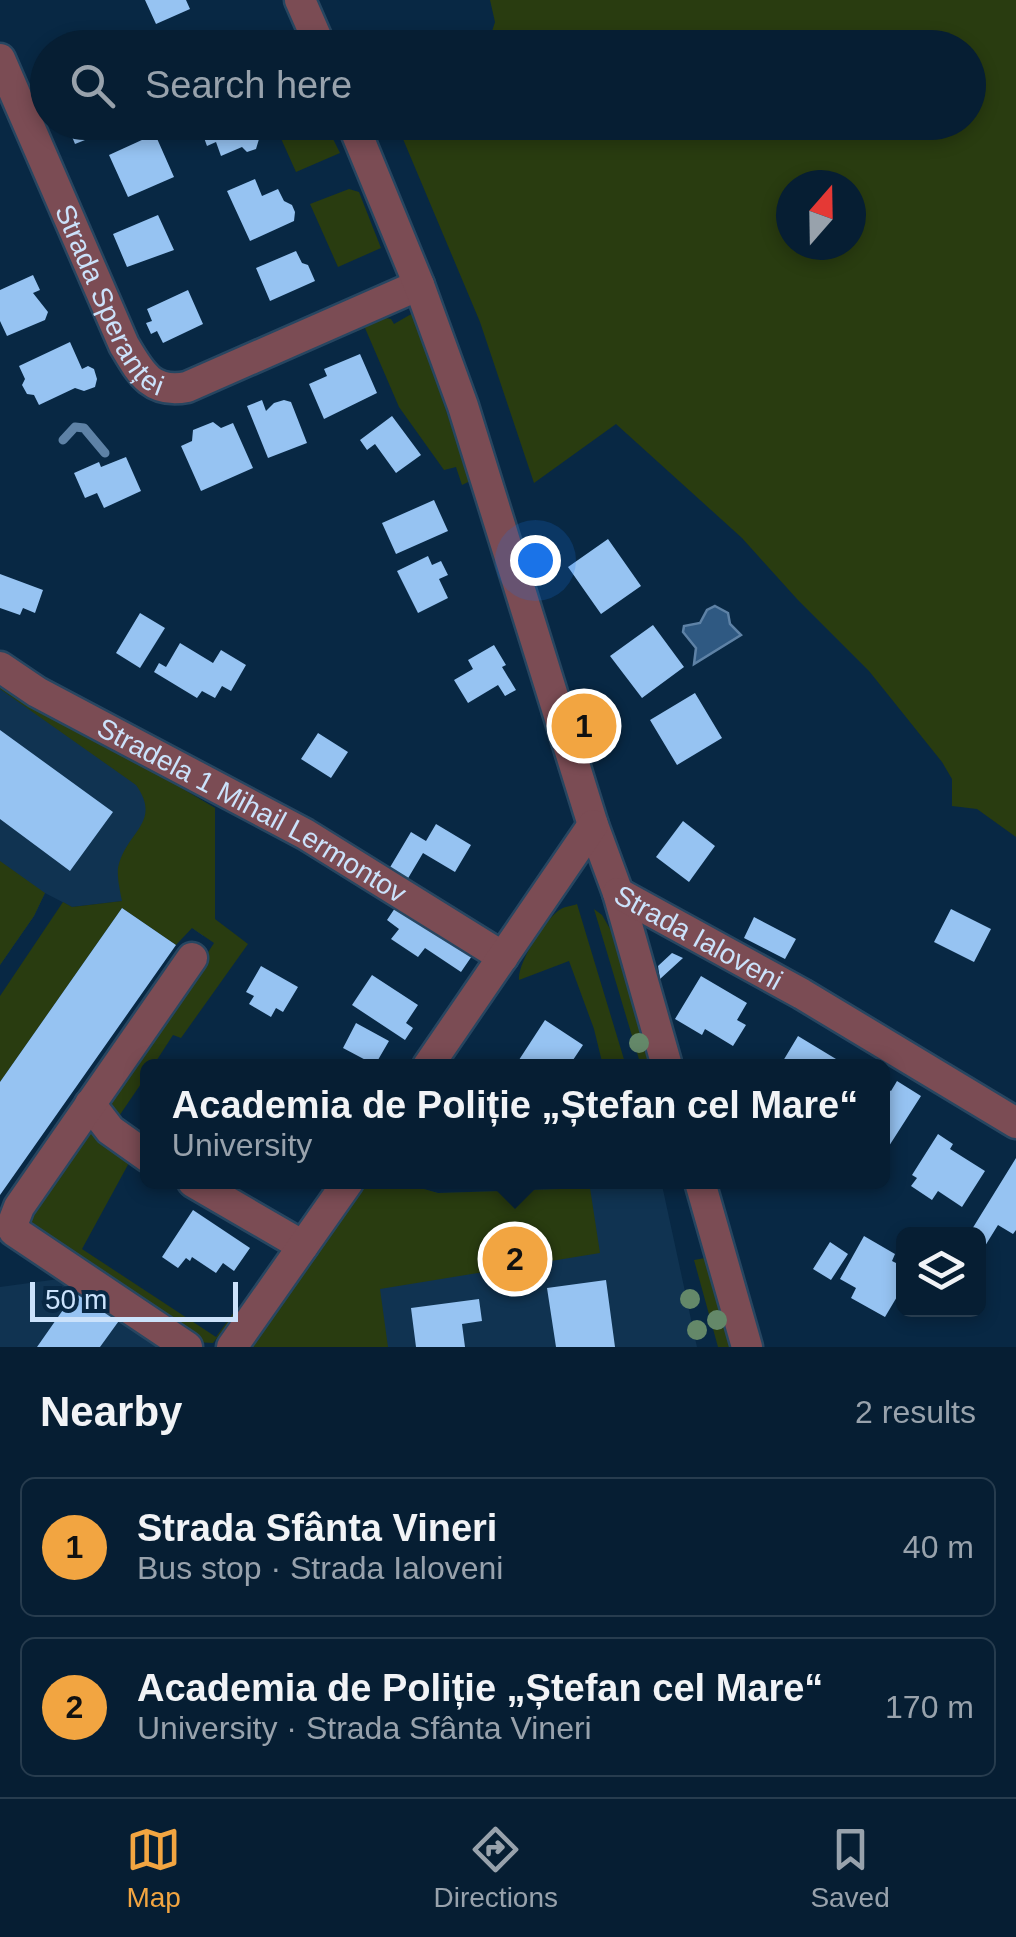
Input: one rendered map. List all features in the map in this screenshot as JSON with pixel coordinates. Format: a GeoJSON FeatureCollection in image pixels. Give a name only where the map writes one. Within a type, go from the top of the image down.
{"type":"FeatureCollection","features":[{"type":"Feature","properties":{"kind":"street"},"geometry":{"type":"LineString","coordinates":[[300,0],[313,30]]}},
{"type":"Feature","properties":{"kind":"street","name":"Strada Speranței"},"geometry":{"type":"LineString","coordinates":[[0,59],[30,128]]}},
{"type":"Feature","properties":{"kind":"street","name":"Strada Speranței"},"geometry":{"type":"LineString","coordinates":[[35,140],[124,345],[149,382],[174,390],[187,387],[419,285]]}},
{"type":"Feature","properties":{"kind":"street","name":"Strada Ialoveni"},"geometry":{"type":"LineString","coordinates":[[359,140],[463,406],[593,825],[618,893],[802,994],[1016,1124]]}},
{"type":"Feature","properties":{"kind":"street","name":"Stradela 1 Mihail Lermontov"},"geometry":{"type":"LineString","coordinates":[[0,667],[37,692],[305,834],[503,958]]}},
{"type":"Feature","properties":{"kind":"street"},"geometry":{"type":"LineString","coordinates":[[433,1059],[593,825]]}},
{"type":"Feature","properties":{"kind":"street"},"geometry":{"type":"LineString","coordinates":[[618,893],[665,1059]]}},
{"type":"Feature","properties":{"kind":"street"},"geometry":{"type":"LineString","coordinates":[[187,1347],[14,1231],[14,1220],[19,1207],[192,958]]}},
{"type":"Feature","properties":{"kind":"street"},"geometry":{"type":"LineString","coordinates":[[90,1104],[110,1130],[140,1151]]}},
{"type":"Feature","properties":{"kind":"street"},"geometry":{"type":"LineString","coordinates":[[205,1189],[303,1246]]}},
{"type":"Feature","properties":{"kind":"street"},"geometry":{"type":"LineString","coordinates":[[232,1347],[343,1189]]}},
{"type":"Feature","properties":{"kind":"street"},"geometry":{"type":"LineString","coordinates":[[702,1189],[748,1347]]}},
{"type":"Feature","properties":{"kind":"shaded area"},"geometry":{"type":"Polygon","coordinates":[[[715,606],[728,613],[730,624],[741,635],[694,664],[696,648],[683,632],[684,626],[700,623],[707,610],[715,606]]]}},
{"type":"Feature","properties":{"kind":"shaded area"},"geometry":{"type":"Polygon","coordinates":[[[0,680],[215,808],[203,936],[140,889],[131,900],[72,907],[45,893],[0,965],[0,680]]]}},
{"type":"Feature","properties":{"kind":"shaded area"},"geometry":{"type":"Polygon","coordinates":[[[393,1189],[438,1193],[663,1189],[697,1347],[299,1347],[393,1189]]]}},
{"type":"Feature","properties":{"kind":"shaded area"},"geometry":{"type":"Polygon","coordinates":[[[59,1279],[172,1347],[0,1347],[0,1287],[59,1279]]]}},
{"type":"Feature","properties":{"kind":"green space"},"geometry":{"type":"Polygon","coordinates":[[[490,0],[1016,0],[1016,837],[977,809],[952,806],[952,779],[942,762],[869,671],[742,538],[616,424],[534,483],[480,322],[403,140],[986,140],[986,30],[492,30],[495,22],[490,0]]]}},
{"type":"Feature","properties":{"kind":"green space"},"geometry":{"type":"Polygon","coordinates":[[[282,140],[334,140],[340,153],[296,172],[282,140]]]}},
{"type":"Feature","properties":{"kind":"green space"},"geometry":{"type":"Polygon","coordinates":[[[349,189],[359,192],[381,248],[338,267],[310,204],[349,189]]]}},
{"type":"Feature","properties":{"kind":"green space"},"geometry":{"type":"Polygon","coordinates":[[[413,313],[470,481],[462,485],[456,467],[444,470],[399,407],[365,328],[352,333],[353,326],[375,316],[391,319],[394,324],[413,313]]]}},
{"type":"Feature","properties":{"kind":"green space"},"geometry":{"type":"Polygon","coordinates":[[[0,680],[215,808],[215,919],[248,944],[181,1038],[173,1035],[158,1059],[140,1059],[140,1085],[115,1122],[109,1106],[214,943],[192,928],[176,945],[122,908],[0,1082],[0,996],[63,902],[72,907],[122,901],[118,868],[146,809],[136,785],[0,689],[0,680]]]}},
{"type":"Feature","properties":{"kind":"green space"},"geometry":{"type":"Polygon","coordinates":[[[0,861],[45,893],[0,965],[0,861]]]}},
{"type":"Feature","properties":{"kind":"green space"},"geometry":{"type":"Polygon","coordinates":[[[577,904],[624,1059],[601,1059],[569,961],[519,980],[527,953],[561,909],[577,904]]]}},
{"type":"Feature","properties":{"kind":"green space"},"geometry":{"type":"Polygon","coordinates":[[[594,909],[613,934],[649,1059],[639,1059],[594,909]]]}},
{"type":"Feature","properties":{"kind":"green space"},"geometry":{"type":"Polygon","coordinates":[[[96,1122],[130,1161],[82,1249],[216,1337],[237,1308],[213,1343],[194,1342],[29,1223],[30,1216],[96,1122]]]}},
{"type":"Feature","properties":{"kind":"green space"},"geometry":{"type":"Polygon","coordinates":[[[358,1189],[424,1189],[438,1193],[590,1189],[600,1253],[380,1289],[388,1347],[245,1347],[358,1189]]]}},
{"type":"Feature","properties":{"kind":"green space"},"geometry":{"type":"Polygon","coordinates":[[[705,1258],[730,1347],[718,1347],[694,1260],[705,1258]]]}},
{"type":"Feature","properties":{"kind":"building"},"geometry":{"type":"Polygon","coordinates":[[[145,0],[186,0],[190,9],[156,24],[145,0]]]}},
{"type":"Feature","properties":{"kind":"building"},"geometry":{"type":"Polygon","coordinates":[[[142,140],[158,140],[174,177],[128,197],[109,155],[142,140]]]}},
{"type":"Feature","properties":{"kind":"building"},"geometry":{"type":"Polygon","coordinates":[[[205,140],[259,140],[256,149],[247,152],[242,147],[221,156],[216,142],[207,146],[205,140]]]}},
{"type":"Feature","properties":{"kind":"building"},"geometry":{"type":"Polygon","coordinates":[[[255,179],[262,196],[278,189],[295,212],[294,221],[250,241],[227,191],[255,179]]]}},
{"type":"Feature","properties":{"kind":"building"},"geometry":{"type":"Polygon","coordinates":[[[158,215],[174,250],[127,267],[113,234],[158,215]]]}},
{"type":"Feature","properties":{"kind":"building"},"geometry":{"type":"Polygon","coordinates":[[[296,251],[315,281],[270,301],[256,268],[296,251]]]}},
{"type":"Feature","properties":{"kind":"building"},"geometry":{"type":"Polygon","coordinates":[[[33,275],[40,290],[33,293],[48,312],[45,320],[7,336],[0,321],[0,290],[33,275]]]}},
{"type":"Feature","properties":{"kind":"building"},"geometry":{"type":"Polygon","coordinates":[[[188,290],[203,324],[163,343],[157,331],[151,334],[146,323],[152,321],[147,309],[188,290]]]}},
{"type":"Feature","properties":{"kind":"building"},"geometry":{"type":"Polygon","coordinates":[[[70,342],[82,369],[94,369],[95,387],[84,391],[75,388],[39,405],[22,385],[25,379],[19,366],[70,342]]]}},
{"type":"Feature","properties":{"kind":"building"},"geometry":{"type":"Polygon","coordinates":[[[360,354],[377,393],[324,419],[309,384],[327,376],[324,369],[360,354]]]}},
{"type":"Feature","properties":{"kind":"building"},"geometry":{"type":"Polygon","coordinates":[[[262,400],[266,411],[274,403],[291,402],[307,443],[268,458],[247,406],[262,400]]]}},
{"type":"Feature","properties":{"kind":"building"},"geometry":{"type":"Polygon","coordinates":[[[392,416],[421,455],[396,473],[375,444],[367,450],[360,440],[392,416]]]}},
{"type":"Feature","properties":{"kind":"building"},"geometry":{"type":"Polygon","coordinates":[[[213,422],[221,428],[233,423],[253,468],[201,491],[181,446],[192,441],[193,430],[213,422]]]}},
{"type":"Feature","properties":{"kind":"building"},"geometry":{"type":"Polygon","coordinates":[[[126,457],[141,491],[104,508],[97,493],[85,498],[74,473],[99,462],[101,467],[126,457]]]}},
{"type":"Feature","properties":{"kind":"building"},"geometry":{"type":"Polygon","coordinates":[[[434,500],[448,531],[396,554],[382,523],[434,500]]]}},
{"type":"Feature","properties":{"kind":"building"},"geometry":{"type":"Polygon","coordinates":[[[608,539],[641,586],[601,614],[568,567],[608,539]]]}},
{"type":"Feature","properties":{"kind":"building"},"geometry":{"type":"Polygon","coordinates":[[[428,556],[432,565],[441,561],[448,575],[439,579],[448,598],[418,613],[397,571],[428,556]]]}},
{"type":"Feature","properties":{"kind":"building"},"geometry":{"type":"Polygon","coordinates":[[[0,574],[43,590],[35,613],[23,608],[20,615],[0,608],[0,574]]]}},
{"type":"Feature","properties":{"kind":"building"},"geometry":{"type":"Polygon","coordinates":[[[140,613],[165,628],[140,668],[116,653],[140,613]]]}},
{"type":"Feature","properties":{"kind":"building"},"geometry":{"type":"Polygon","coordinates":[[[653,625],[684,667],[642,698],[610,656],[653,625]]]}},
{"type":"Feature","properties":{"kind":"building"},"geometry":{"type":"Polygon","coordinates":[[[180,643],[213,663],[221,650],[246,665],[231,691],[222,686],[215,698],[202,691],[197,698],[154,672],[159,663],[166,667],[180,643]]]}},
{"type":"Feature","properties":{"kind":"building"},"geometry":{"type":"Polygon","coordinates":[[[494,645],[516,690],[505,696],[498,685],[468,703],[454,680],[473,669],[468,660],[494,645]]]}},
{"type":"Feature","properties":{"kind":"building"},"geometry":{"type":"Polygon","coordinates":[[[695,693],[722,738],[677,765],[650,720],[695,693]]]}},
{"type":"Feature","properties":{"kind":"building"},"geometry":{"type":"Polygon","coordinates":[[[0,730],[113,812],[70,871],[0,819],[0,730]]]}},
{"type":"Feature","properties":{"kind":"building"},"geometry":{"type":"Polygon","coordinates":[[[318,733],[348,752],[331,778],[301,759],[318,733]]]}},
{"type":"Feature","properties":{"kind":"building"},"geometry":{"type":"Polygon","coordinates":[[[683,821],[715,846],[689,882],[656,857],[683,821]]]}},
{"type":"Feature","properties":{"kind":"building"},"geometry":{"type":"Polygon","coordinates":[[[436,824],[471,845],[455,872],[423,853],[407,880],[389,869],[411,832],[426,841],[436,824]]]}},
{"type":"Feature","properties":{"kind":"building"},"geometry":{"type":"Polygon","coordinates":[[[399,902],[474,953],[461,972],[425,948],[418,957],[391,939],[399,929],[387,920],[399,902]]]}},
{"type":"Feature","properties":{"kind":"building"},"geometry":{"type":"Polygon","coordinates":[[[122,908],[176,945],[0,1195],[0,1082],[122,908]]]}},
{"type":"Feature","properties":{"kind":"building"},"geometry":{"type":"Polygon","coordinates":[[[951,909],[991,929],[974,962],[934,942],[951,909]]]}},
{"type":"Feature","properties":{"kind":"building"},"geometry":{"type":"Polygon","coordinates":[[[754,917],[796,939],[785,959],[744,938],[754,917]]]}},
{"type":"Feature","properties":{"kind":"building"},"geometry":{"type":"Polygon","coordinates":[[[672,953],[683,958],[660,979],[658,966],[672,953]]]}},
{"type":"Feature","properties":{"kind":"building"},"geometry":{"type":"Polygon","coordinates":[[[261,966],[298,987],[283,1012],[276,1008],[271,1017],[249,1004],[254,996],[246,992],[261,966]]]}},
{"type":"Feature","properties":{"kind":"building"},"geometry":{"type":"Polygon","coordinates":[[[372,975],[418,1005],[406,1023],[413,1028],[405,1040],[352,1005],[372,975]]]}},
{"type":"Feature","properties":{"kind":"building"},"geometry":{"type":"Polygon","coordinates":[[[701,976],[747,1003],[737,1020],[746,1025],[733,1046],[705,1029],[702,1035],[675,1019],[701,976]]]}},
{"type":"Feature","properties":{"kind":"building"},"geometry":{"type":"Polygon","coordinates":[[[545,1020],[583,1045],[574,1059],[520,1059],[545,1020]]]}},
{"type":"Feature","properties":{"kind":"building"},"geometry":{"type":"Polygon","coordinates":[[[356,1023],[389,1041],[378,1059],[364,1059],[343,1048],[356,1023]]]}},
{"type":"Feature","properties":{"kind":"building"},"geometry":{"type":"Polygon","coordinates":[[[798,1036],[836,1059],[784,1059],[798,1036]]]}},
{"type":"Feature","properties":{"kind":"building"},"geometry":{"type":"Polygon","coordinates":[[[897,1081],[921,1096],[890,1144],[890,1090],[897,1081]]]}},
{"type":"Feature","properties":{"kind":"building"},"geometry":{"type":"Polygon","coordinates":[[[938,1134],[953,1144],[950,1149],[985,1171],[962,1207],[938,1191],[932,1200],[911,1186],[917,1178],[912,1175],[938,1134]]]}},
{"type":"Feature","properties":{"kind":"building"},"geometry":{"type":"Polygon","coordinates":[[[1016,1158],[1016,1230],[1013,1234],[998,1225],[986,1244],[986,1227],[973,1227],[1016,1158]]]}},
{"type":"Feature","properties":{"kind":"building"},"geometry":{"type":"Polygon","coordinates":[[[193,1210],[250,1248],[234,1271],[223,1263],[216,1273],[192,1257],[178,1268],[162,1257],[193,1210]]]}},
{"type":"Feature","properties":{"kind":"building"},"geometry":{"type":"Polygon","coordinates":[[[864,1236],[895,1254],[892,1261],[896,1263],[896,1298],[885,1317],[851,1298],[856,1288],[840,1279],[864,1236]]]}},
{"type":"Feature","properties":{"kind":"building"},"geometry":{"type":"Polygon","coordinates":[[[830,1242],[848,1254],[831,1280],[813,1269],[830,1242]]]}},
{"type":"Feature","properties":{"kind":"building"},"geometry":{"type":"Polygon","coordinates":[[[606,1280],[615,1347],[556,1347],[547,1288],[606,1280]]]}},
{"type":"Feature","properties":{"kind":"building"},"geometry":{"type":"Polygon","coordinates":[[[79,1287],[121,1318],[100,1347],[37,1347],[79,1287]]]}},
{"type":"Feature","properties":{"kind":"building"},"geometry":{"type":"Polygon","coordinates":[[[479,1299],[482,1321],[462,1324],[465,1347],[416,1347],[411,1308],[479,1299]]]}},
{"type":"Feature","properties":{"kind":"waterway"},"geometry":{"type":"LineString","coordinates":[[63,440],[75,427],[84,428],[105,453]]}},
{"type":"Feature","properties":{"kind":"place","name":"Strada Sfânta Vineri"},"geometry":{"type":"Point","coordinates":[584,726]}},
{"type":"Feature","properties":{"kind":"place","name":"Academia de Poliție „Ștefan cel Mare“"},"geometry":{"type":"Point","coordinates":[515,1259]}}]}
